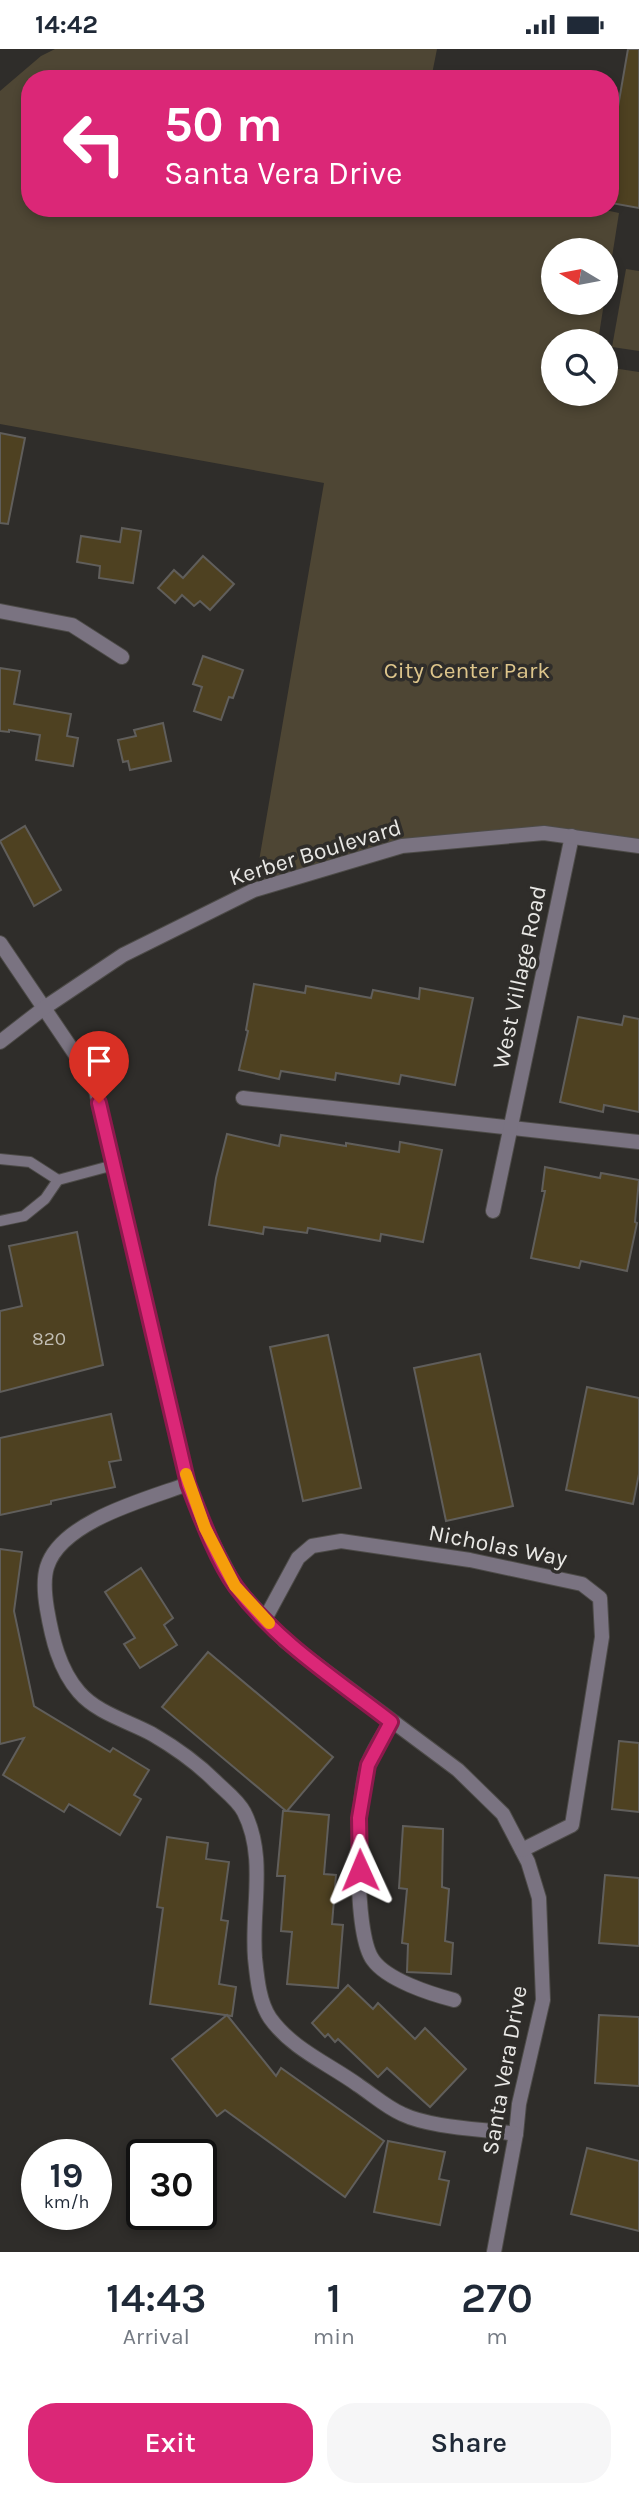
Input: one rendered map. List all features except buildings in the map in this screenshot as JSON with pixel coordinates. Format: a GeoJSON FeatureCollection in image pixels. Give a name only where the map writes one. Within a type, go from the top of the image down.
{"type":"FeatureCollection","features":[{"type":"Feature","properties":{"kind":"street"},"geometry":{"type":"LineString","coordinates":[[0,611],[72,625],[122,657]]}},
{"type":"Feature","properties":{"kind":"street","name":"Kerber Boulevard"},"geometry":{"type":"LineString","coordinates":[[0,1042],[44,1008],[123,955],[254,890],[402,846],[544,832],[639,846]]}},
{"type":"Feature","properties":{"kind":"street","name":"West Village Road"},"geometry":{"type":"LineString","coordinates":[[494,1211],[572,836]]}},
{"type":"Feature","properties":{"kind":"street","name":"Santa Vera Drive"},"geometry":{"type":"LineString","coordinates":[[0,943],[94,1082],[188,1484],[205,1528],[235,1586],[285,1641],[458,1770],[503,1814],[528,1862],[539,1898],[543,2000],[519,2104],[494,2252]]}},
{"type":"Feature","properties":{"kind":"street"},"geometry":{"type":"LineString","coordinates":[[243,1098],[639,1142]]}},
{"type":"Feature","properties":{"kind":"street"},"geometry":{"type":"LineString","coordinates":[[188,1484],[86,1524],[64,1541],[47,1567],[45,1595],[51,1632],[64,1671],[80,1694],[106,1712],[150,1733],[192,1758],[243,1810],[256,1845],[255,1956],[262,2003],[281,2031],[306,2052],[403,2115],[516,2134]]}},
{"type":"Feature","properties":{"kind":"street","name":"Nicholas Way"},"geometry":{"type":"LineString","coordinates":[[265,1619],[298,1558],[312,1546],[341,1541],[470,1560],[582,1584],[600,1598],[602,1637],[572,1825],[522,1850]]}},
{"type":"Feature","properties":{"kind":"street"},"geometry":{"type":"LineString","coordinates":[[391,1722],[368,1765],[359,1818],[361,1921],[373,1960],[399,1980],[454,2000]]}},
{"type":"Feature","properties":{"kind":"lane"},"geometry":{"type":"LineString","coordinates":[[0,1159],[30,1162],[58,1180]]}},
{"type":"Feature","properties":{"kind":"lane"},"geometry":{"type":"LineString","coordinates":[[0,1221],[24,1216],[45,1199],[58,1180],[114,1165]]}},
{"type":"Feature","properties":{"kind":"green space","name":"City Center Park"},"geometry":{"type":"Polygon","coordinates":[[[55,49],[437,49],[433,70],[25,70],[41,56],[55,49]]]}},
{"type":"Feature","properties":{"kind":"green space","name":"City Center Park"},"geometry":{"type":"Polygon","coordinates":[[[21,73],[21,217],[618,217],[615,238],[541,238],[541,315],[602,315],[600,329],[541,329],[541,406],[618,406],[618,369],[639,372],[639,847],[572,836],[403,846],[254,890],[324,483],[0,424],[0,91],[21,73]]]}},
{"type":"Feature","properties":{"kind":"green space"},"geometry":{"type":"Polygon","coordinates":[[[626,269],[639,271],[639,351],[618,348],[618,329],[615,329],[626,269]]]}},
{"type":"Feature","properties":{"kind":"slow traffic"},"geometry":{"type":"LineString","coordinates":[[186,1474],[205,1528],[235,1586],[269,1623]]}},
{"type":"Feature","properties":{"kind":"route"},"geometry":{"type":"LineString","coordinates":[[99,1103],[188,1484],[205,1528],[235,1586],[285,1641],[391,1722],[368,1765],[359,1818],[360,1870]]}}]}
